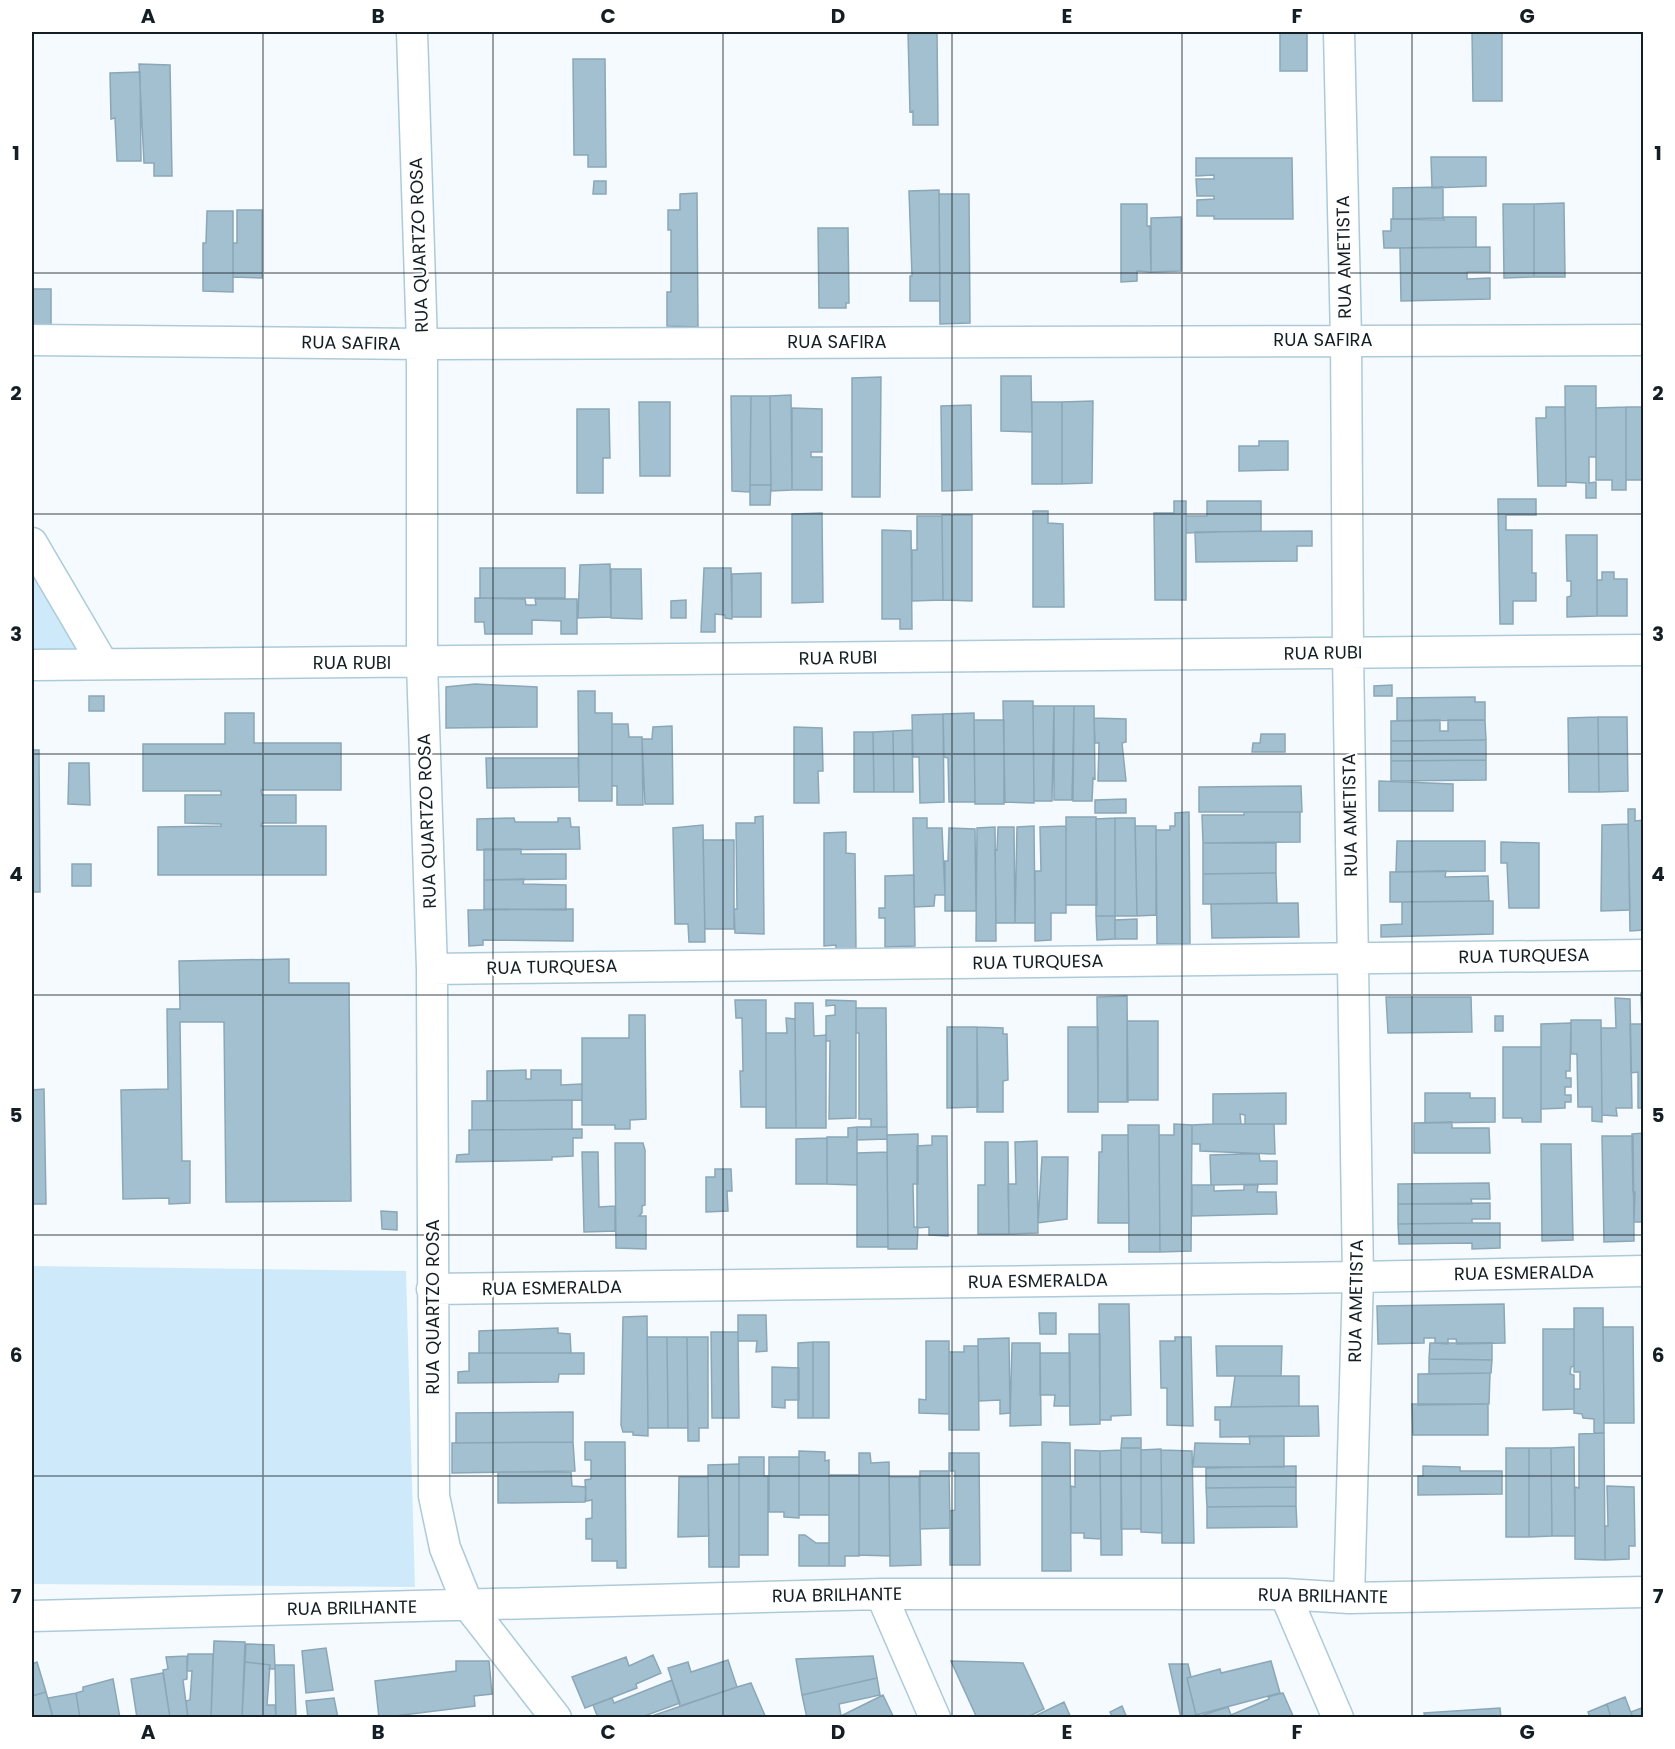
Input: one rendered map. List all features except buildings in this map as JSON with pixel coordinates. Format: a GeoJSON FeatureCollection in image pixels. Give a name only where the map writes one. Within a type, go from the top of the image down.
{"type":"FeatureCollection","features":[{"type":"Feature","properties":{"kind":"street","name":"RUA QUARTZO ROSA"},"geometry":{"type":"LineString","coordinates":[[412,32],[422,344],[422,663],[432,969],[434,1496],[445,1548],[468,1605],[556,1718]]}},
{"type":"Feature","properties":{"kind":"street","name":"RUA AMETISTA"},"geometry":{"type":"LineString","coordinates":[[1339,32],[1346,339],[1348,653],[1358,1277],[1348,1598]]}},
{"type":"Feature","properties":{"kind":"street","name":"RUA SAFIRA"},"geometry":{"type":"LineString","coordinates":[[32,339],[422,344],[1346,339],[1644,340]]}},
{"type":"Feature","properties":{"kind":"street"},"geometry":{"type":"LineString","coordinates":[[32,543],[103,664]]}},
{"type":"Feature","properties":{"kind":"street","name":"RUA RUBI"},"geometry":{"type":"LineString","coordinates":[[32,665],[1644,650]]}},
{"type":"Feature","properties":{"kind":"street","name":"RUA TURQUESA"},"geometry":{"type":"LineString","coordinates":[[432,969],[1644,955]]}},
{"type":"Feature","properties":{"kind":"street","name":"RUA ESMERALDA"},"geometry":{"type":"LineString","coordinates":[[432,1289],[1358,1277],[1644,1270]]}},
{"type":"Feature","properties":{"kind":"street","name":"RUA BRILHANTE"},"geometry":{"type":"LineString","coordinates":[[32,1616],[881,1594],[1286,1594],[1348,1598],[1644,1592]]}},
{"type":"Feature","properties":{"kind":"street"},"geometry":{"type":"LineString","coordinates":[[881,1594],[935,1718]]}},
{"type":"Feature","properties":{"kind":"street"},"geometry":{"type":"LineString","coordinates":[[1286,1594],[1338,1718]]}},
{"type":"Feature","properties":{"kind":"shaded area"},"geometry":{"type":"Polygon","coordinates":[[[32,543],[103,664],[32,665],[32,543]]]}},
{"type":"Feature","properties":{"kind":"shaded area"},"geometry":{"type":"Polygon","coordinates":[[[32,1266],[406,1271],[415,1587],[32,1584],[32,1266]]]}}]}
